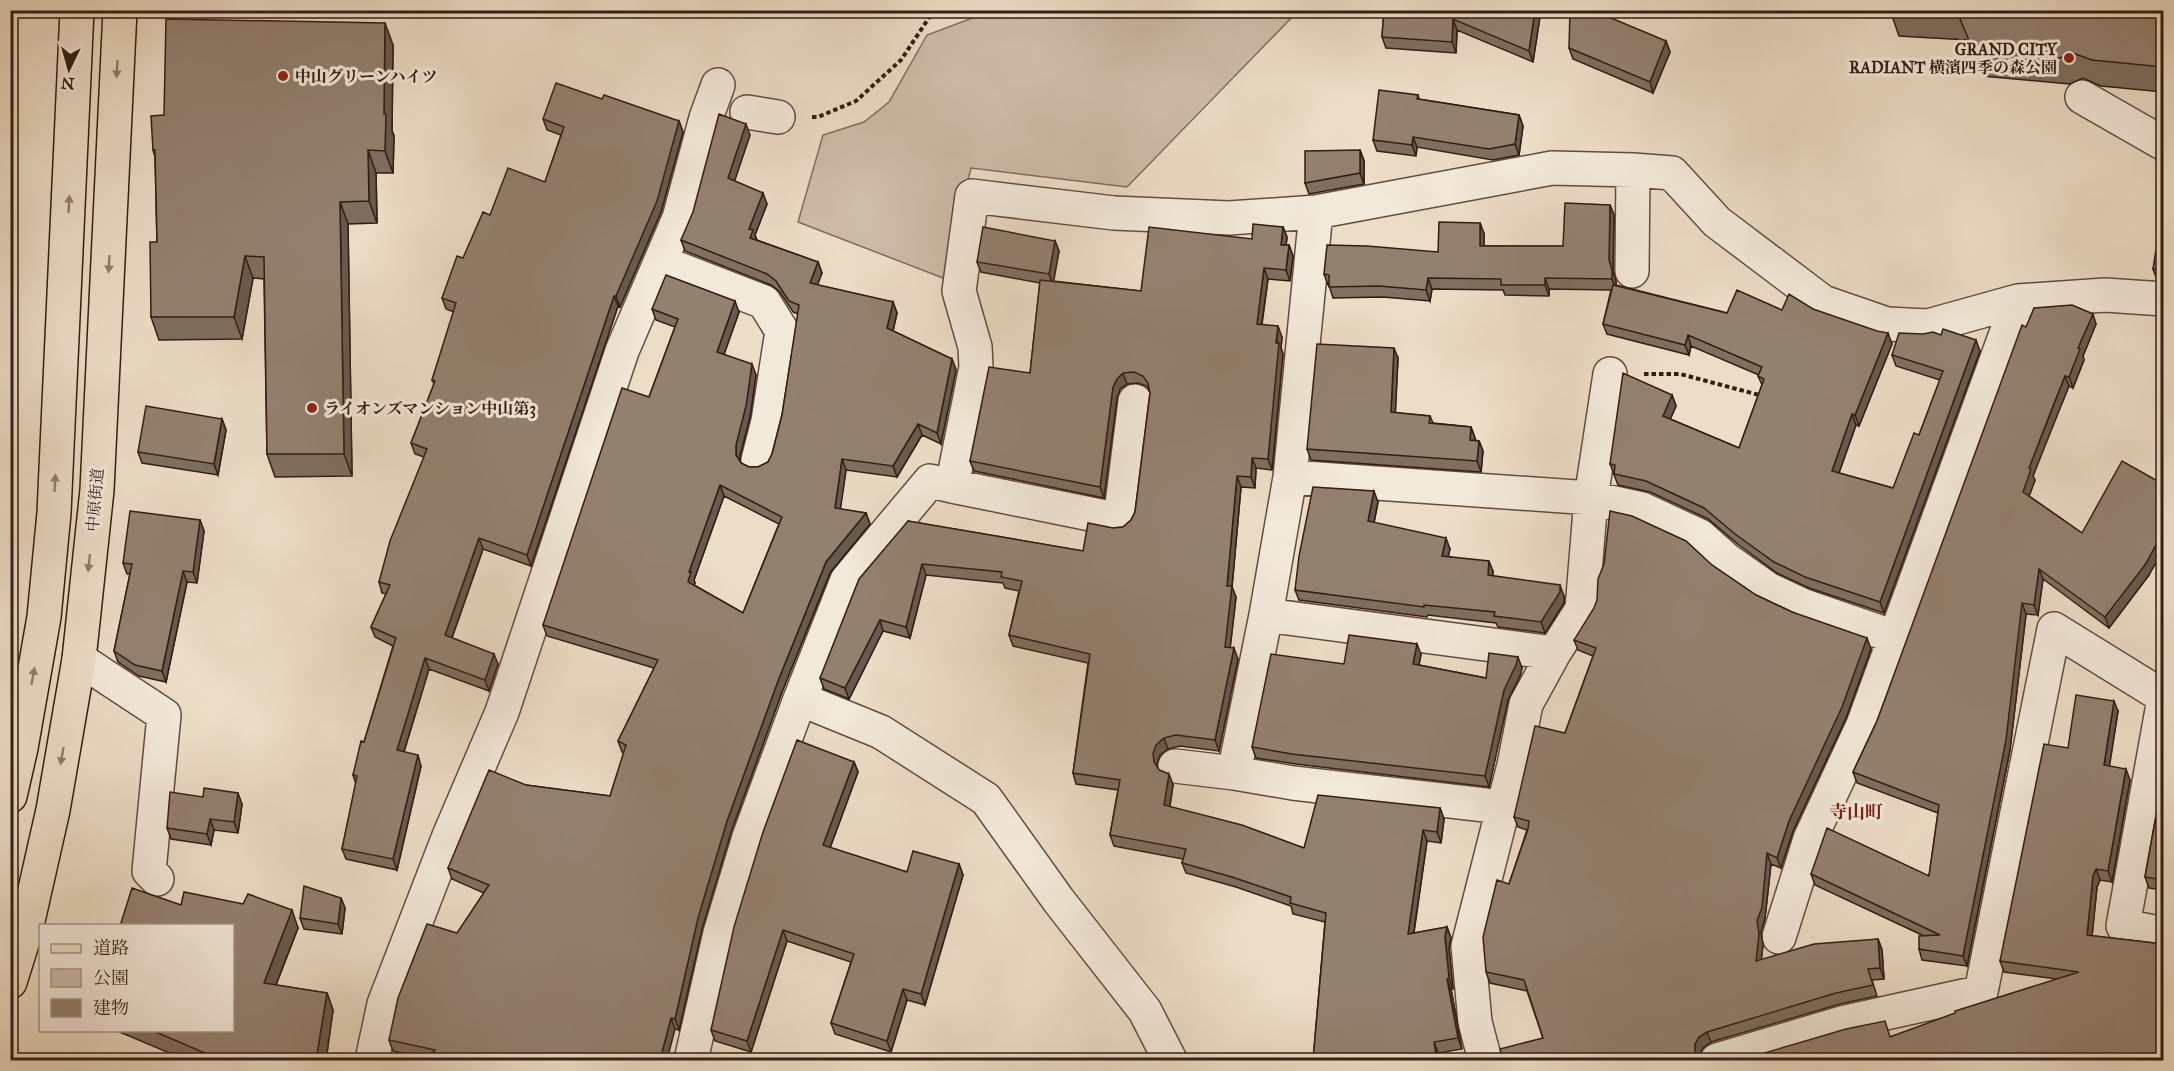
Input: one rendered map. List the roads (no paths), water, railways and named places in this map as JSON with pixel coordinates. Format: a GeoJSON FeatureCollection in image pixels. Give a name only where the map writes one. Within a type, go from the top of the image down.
{"type":"FeatureCollection","features":[{"type":"Feature","properties":{"kind":"main road"},"geometry":{"type":"LineString","coordinates":[[10,796],[21,748],[44,616],[54,513],[77,10]]}},
{"type":"Feature","properties":{"kind":"main road","name":"中原街道"},"geometry":{"type":"LineString","coordinates":[[10,982],[24,934],[53,810],[79,659],[97,490],[120,10]]}},
{"type":"Feature","properties":{"kind":"street"},"geometry":{"type":"LineString","coordinates":[[2082,97],[2163,144]]}},
{"type":"Feature","properties":{"kind":"street"},"geometry":{"type":"LineString","coordinates":[[372,1060],[384,1004],[449,836],[501,712],[622,351],[679,218],[739,105]]}},
{"type":"Feature","properties":{"kind":"street"},"geometry":{"type":"LineString","coordinates":[[952,486],[976,367],[975,347],[959,291],[972,196],[1125,213],[1229,218],[1316,212],[1552,168],[1672,173],[1716,222],[1823,302],[1887,324],[1928,326],[2018,301],[2105,295],[2163,299]]}},
{"type":"Feature","properties":{"kind":"street"},"geometry":{"type":"LineString","coordinates":[[1632,271],[1633,170]]}},
{"type":"Feature","properties":{"kind":"street"},"geometry":{"type":"LineString","coordinates":[[1234,773],[1266,615],[1290,477],[1316,212]]}},
{"type":"Feature","properties":{"kind":"street"},"geometry":{"type":"LineString","coordinates":[[661,262],[764,302],[782,331],[768,421],[758,460]]}},
{"type":"Feature","properties":{"kind":"street"},"geometry":{"type":"LineString","coordinates":[[1779,937],[1810,839],[1863,725],[2018,301]]}},
{"type":"Feature","properties":{"kind":"street"},"geometry":{"type":"LineString","coordinates":[[1485,1060],[1475,1023],[1468,946],[1514,765],[1526,704],[1582,609],[1591,498],[1610,374]]}},
{"type":"Feature","properties":{"kind":"street"},"geometry":{"type":"LineString","coordinates":[[691,1060],[720,933],[749,837],[847,580],[930,481],[1120,520],[1134,401]]}},
{"type":"Feature","properties":{"kind":"street"},"geometry":{"type":"LineString","coordinates":[[1290,477],[1591,498],[1642,509],[1700,536],[1727,560],[1768,589],[1802,605],[1895,638]]}},
{"type":"Feature","properties":{"kind":"street"},"geometry":{"type":"LineString","coordinates":[[1266,615],[1554,653]]}},
{"type":"Feature","properties":{"kind":"street"},"geometry":{"type":"LineString","coordinates":[[1718,1060],[1845,1022],[1981,992],[2054,629],[2163,698],[2123,926],[2163,934]]}},
{"type":"Feature","properties":{"kind":"street"},"geometry":{"type":"LineString","coordinates":[[79,659],[164,715],[149,871],[157,879]]}},
{"type":"Feature","properties":{"kind":"street"},"geometry":{"type":"LineString","coordinates":[[800,699],[881,732],[986,799],[1059,901],[1145,1011],[1170,1060]]}},
{"type":"Feature","properties":{"kind":"street"},"geometry":{"type":"LineString","coordinates":[[1175,766],[1293,783],[1503,807]]}},
{"type":"Feature","properties":{"kind":"place","name":"GRAND CITY RADIANT 横濱四季の森公園"},"geometry":{"type":"Point","coordinates":[2069,58]}},
{"type":"Feature","properties":{"kind":"place","name":"中山グリーンハイツ"},"geometry":{"type":"Point","coordinates":[283,76]}},
{"type":"Feature","properties":{"kind":"place","name":"ライオンズマンション中山第3"},"geometry":{"type":"Point","coordinates":[312,408]}},
{"type":"Feature","properties":{"kind":"district","name":"寺山町"},"geometry":{"type":"Point","coordinates":[1856,812]}}]}
